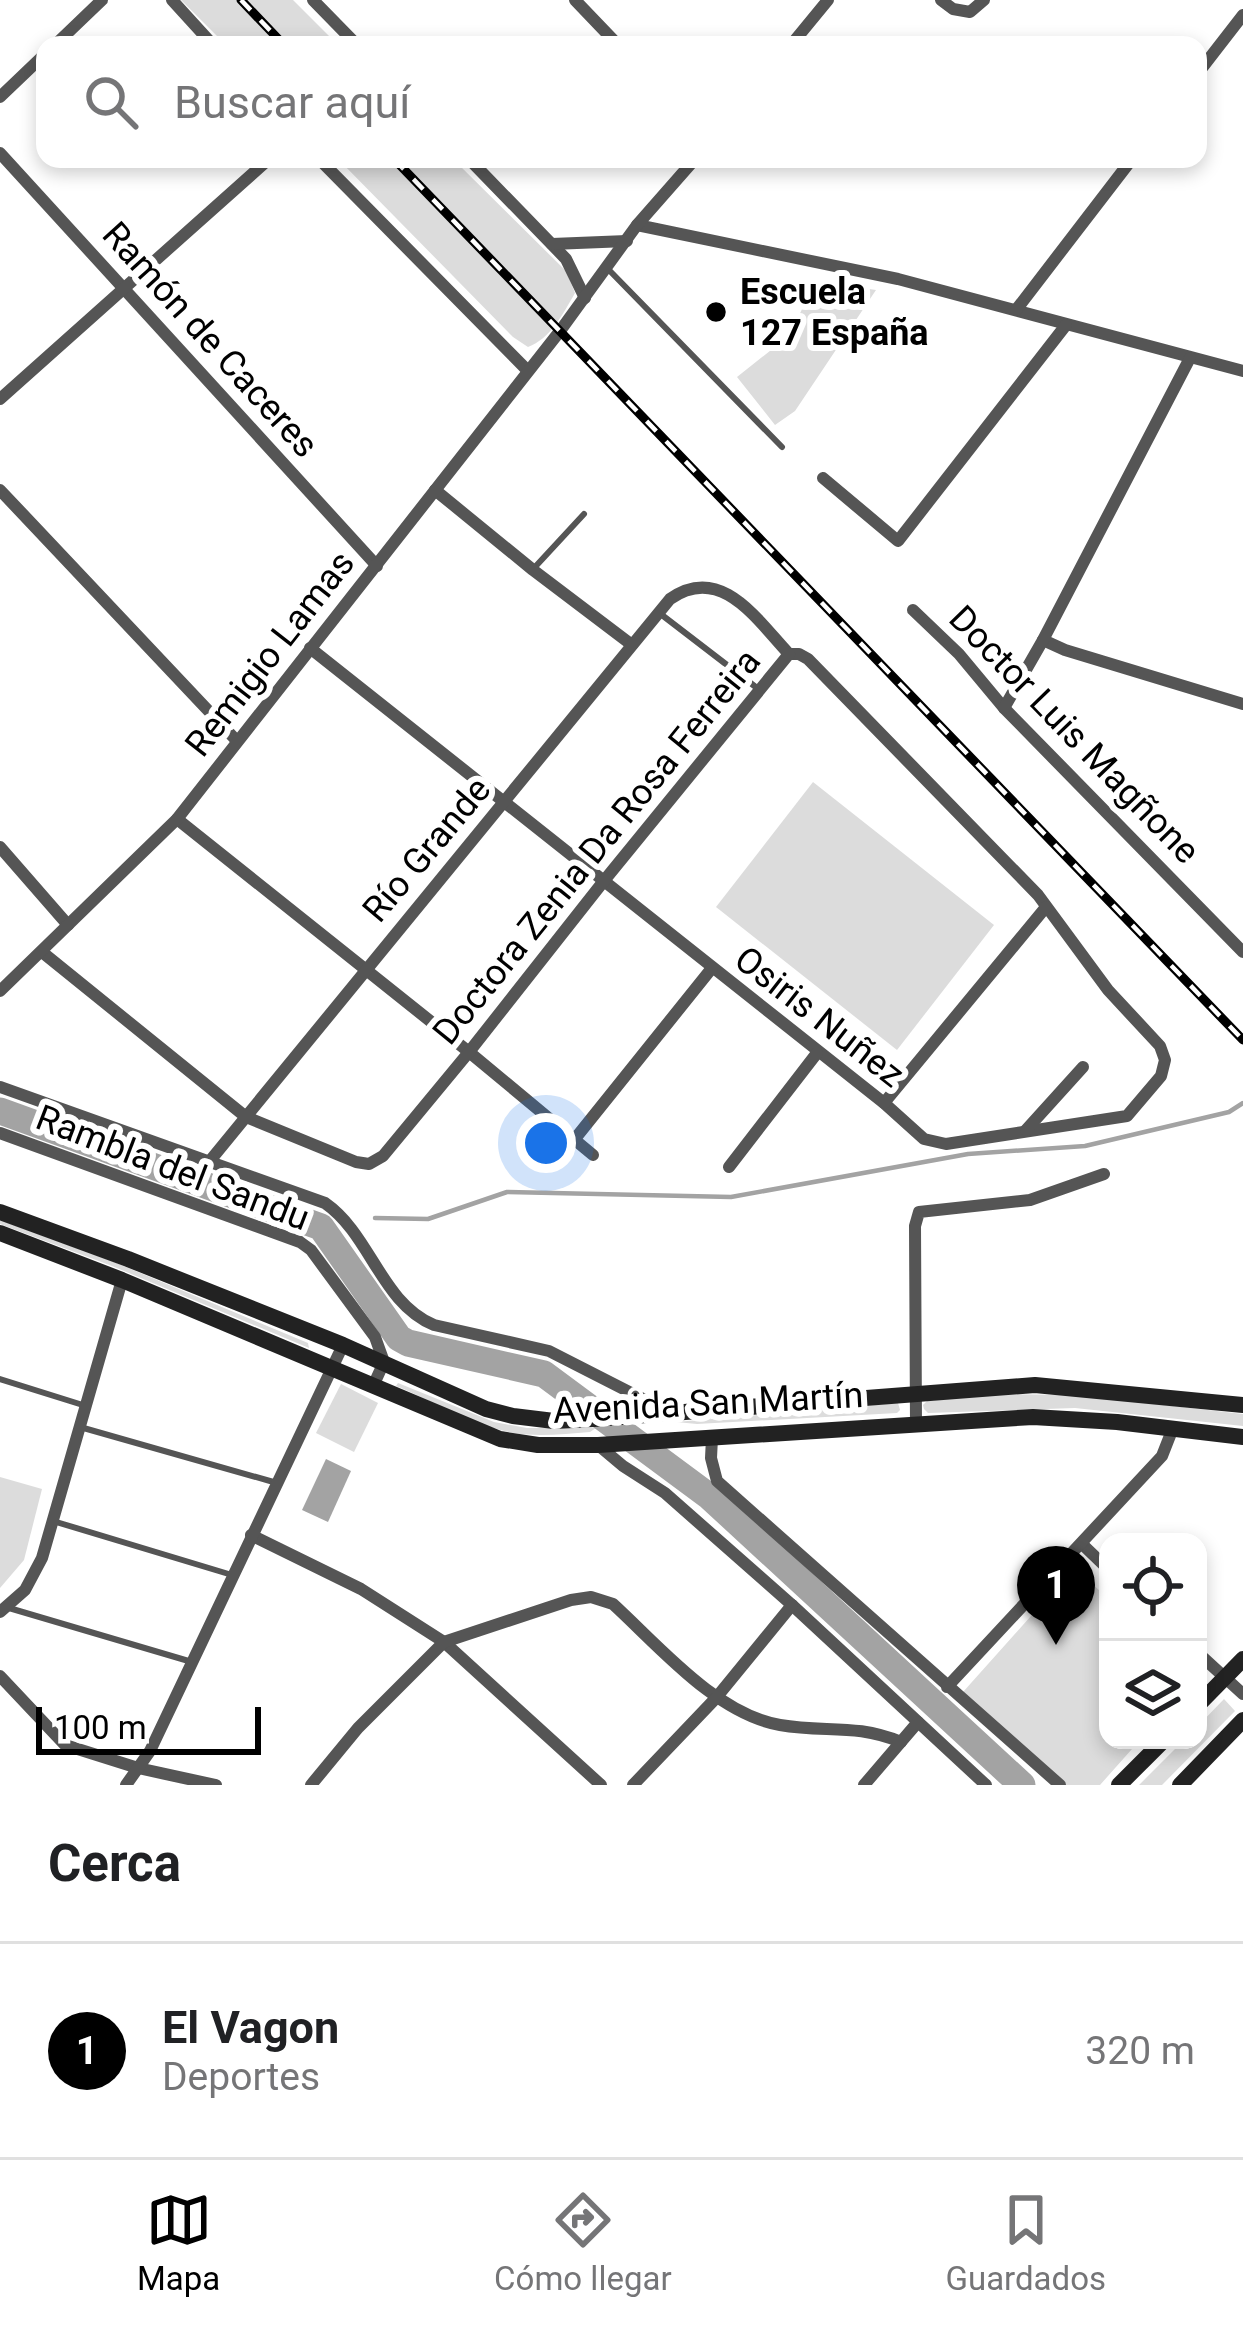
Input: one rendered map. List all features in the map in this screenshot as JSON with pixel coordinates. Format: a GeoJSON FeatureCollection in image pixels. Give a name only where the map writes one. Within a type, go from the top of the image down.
{"type":"FeatureCollection","features":[{"type":"Feature","properties":{"kind":"street"},"geometry":{"type":"LineString","coordinates":[[64,36],[102,0]]}},
{"type":"Feature","properties":{"kind":"street"},"geometry":{"type":"LineString","coordinates":[[172,0],[205,36]]}},
{"type":"Feature","properties":{"kind":"street"},"geometry":{"type":"LineString","coordinates":[[314,0],[348,36]]}},
{"type":"Feature","properties":{"kind":"street"},"geometry":{"type":"LineString","coordinates":[[575,0],[610,36]]}},
{"type":"Feature","properties":{"kind":"street"},"geometry":{"type":"LineString","coordinates":[[798,36],[828,0]]}},
{"type":"Feature","properties":{"kind":"street"},"geometry":{"type":"LineString","coordinates":[[941,0],[970,12],[981,3]]}},
{"type":"Feature","properties":{"kind":"street"},"geometry":{"type":"LineString","coordinates":[[1207,62],[1241,22]]}},
{"type":"Feature","properties":{"kind":"street"},"geometry":{"type":"LineString","coordinates":[[0,97],[36,63]]}},
{"type":"Feature","properties":{"kind":"street","name":"Ramón de Caceres"},"geometry":{"type":"LineString","coordinates":[[0,153],[376,566]]}},
{"type":"Feature","properties":{"kind":"street"},"geometry":{"type":"LineString","coordinates":[[0,399],[259,168]]}},
{"type":"Feature","properties":{"kind":"street"},"geometry":{"type":"LineString","coordinates":[[329,168],[527,370]]}},
{"type":"Feature","properties":{"kind":"street"},"geometry":{"type":"LineString","coordinates":[[478,168],[552,244],[574,272],[585,298]]}},
{"type":"Feature","properties":{"kind":"street","name":"Remigio Lamas"},"geometry":{"type":"LineString","coordinates":[[0,991],[177,819],[560,331],[637,225],[687,168]]}},
{"type":"Feature","properties":{"kind":"street"},"geometry":{"type":"LineString","coordinates":[[1016,310],[1125,168]]}},
{"type":"Feature","properties":{"kind":"street"},"geometry":{"type":"LineString","coordinates":[[637,225],[898,279],[1243,371]]}},
{"type":"Feature","properties":{"kind":"street"},"geometry":{"type":"LineString","coordinates":[[552,244],[627,241]]}},
{"type":"Feature","properties":{"kind":"street"},"geometry":{"type":"LineString","coordinates":[[823,478],[898,541],[1066,325]]}},
{"type":"Feature","properties":{"kind":"street"},"geometry":{"type":"LineString","coordinates":[[1004,707],[1190,358]]}},
{"type":"Feature","properties":{"kind":"street"},"geometry":{"type":"LineString","coordinates":[[0,490],[236,740]]}},
{"type":"Feature","properties":{"kind":"street"},"geometry":{"type":"LineString","coordinates":[[434,490],[632,645]]}},
{"type":"Feature","properties":{"kind":"street","name":"Río Grande"},"geometry":{"type":"LineString","coordinates":[[209,1162],[658,612],[682,590],[696,587]]}},
{"type":"Feature","properties":{"kind":"street","name":"Doctora Zenia Da Rosa Ferreira"},"geometry":{"type":"LineString","coordinates":[[246,1117],[356,1162],[369,1164],[382,1156],[789,654],[728,592],[696,587]]}},
{"type":"Feature","properties":{"kind":"street","name":"Doctor Luis Magñone"},"geometry":{"type":"LineString","coordinates":[[913,610],[1243,952]]}},
{"type":"Feature","properties":{"kind":"street"},"geometry":{"type":"LineString","coordinates":[[1043,640],[1243,704]]}},
{"type":"Feature","properties":{"kind":"street","name":"Osiris Nuñez"},"geometry":{"type":"LineString","coordinates":[[310,648],[933,1143],[1127,1116],[1161,1076],[1165,1060],[1160,1046],[1108,990],[1046,907]]}},
{"type":"Feature","properties":{"kind":"street"},"geometry":{"type":"LineString","coordinates":[[789,654],[808,659],[1046,907],[884,1102]]}},
{"type":"Feature","properties":{"kind":"street"},"geometry":{"type":"LineString","coordinates":[[177,819],[593,1155]]}},
{"type":"Feature","properties":{"kind":"street"},"geometry":{"type":"LineString","coordinates":[[0,847],[68,925]]}},
{"type":"Feature","properties":{"kind":"street"},"geometry":{"type":"LineString","coordinates":[[42,952],[246,1117]]}},
{"type":"Feature","properties":{"kind":"street"},"geometry":{"type":"LineString","coordinates":[[574,1140],[712,968]]}},
{"type":"Feature","properties":{"kind":"street"},"geometry":{"type":"LineString","coordinates":[[730,1166],[817,1053]]}},
{"type":"Feature","properties":{"kind":"street"},"geometry":{"type":"LineString","coordinates":[[1026,1131],[1083,1067]]}},
{"type":"Feature","properties":{"kind":"street"},"geometry":{"type":"LineString","coordinates":[[0,1087],[325,1203],[348,1223],[406,1308],[419,1319],[549,1351],[649,1402],[659,1414]]}},
{"type":"Feature","properties":{"kind":"street","name":"Rambla del Sandu"},"geometry":{"type":"LineString","coordinates":[[0,1133],[300,1242],[311,1250],[375,1337],[384,1362]]}},
{"type":"Feature","properties":{"kind":"street"},"geometry":{"type":"LineString","coordinates":[[916,1423],[915,1226],[919,1212],[1030,1201],[1104,1174]]}},
{"type":"Feature","properties":{"kind":"street","name":"Avenida San Martín"},"geometry":{"type":"LineString","coordinates":[[0,1212],[128,1259],[384,1362],[486,1409],[513,1416],[594,1419],[1035,1385],[1243,1405]]}},
{"type":"Feature","properties":{"kind":"street","name":"Avenida San Martín"},"geometry":{"type":"LineString","coordinates":[[0,1233],[500,1439],[538,1445],[598,1445],[1033,1417],[1243,1437]]}},
{"type":"Feature","properties":{"kind":"street"},"geometry":{"type":"LineString","coordinates":[[3,1609],[35,1574],[122,1280]]}},
{"type":"Feature","properties":{"kind":"street"},"geometry":{"type":"LineString","coordinates":[[126,1785],[150,1751],[343,1345]]}},
{"type":"Feature","properties":{"kind":"street"},"geometry":{"type":"LineString","coordinates":[[374,1384],[384,1362]]}},
{"type":"Feature","properties":{"kind":"street"},"geometry":{"type":"LineString","coordinates":[[947,1687],[1162,1456],[1173,1428]]}},
{"type":"Feature","properties":{"kind":"street"},"geometry":{"type":"LineString","coordinates":[[712,1438],[717,1480],[1060,1785]]}},
{"type":"Feature","properties":{"kind":"street"},"geometry":{"type":"LineString","coordinates":[[598,1445],[664,1493],[792,1605],[986,1785]]}},
{"type":"Feature","properties":{"kind":"street"},"geometry":{"type":"LineString","coordinates":[[251,1535],[361,1589],[444,1642],[601,1785]]}},
{"type":"Feature","properties":{"kind":"street"},"geometry":{"type":"LineString","coordinates":[[1082,1544],[1099,1560]]}},
{"type":"Feature","properties":{"kind":"street"},"geometry":{"type":"LineString","coordinates":[[311,1785],[358,1728],[444,1642],[591,1597],[613,1604],[716,1698],[774,1724],[849,1728],[901,1742]]}},
{"type":"Feature","properties":{"kind":"street"},"geometry":{"type":"LineString","coordinates":[[633,1785],[716,1698],[792,1605]]}},
{"type":"Feature","properties":{"kind":"street"},"geometry":{"type":"LineString","coordinates":[[1207,1696],[1243,1659]]}},
{"type":"Feature","properties":{"kind":"street"},"geometry":{"type":"LineString","coordinates":[[1207,1661],[1243,1694]]}},
{"type":"Feature","properties":{"kind":"street"},"geometry":{"type":"LineString","coordinates":[[0,1676],[65,1744],[139,1768],[216,1785]]}},
{"type":"Feature","properties":{"kind":"street"},"geometry":{"type":"LineString","coordinates":[[1180,1785],[1243,1720]]}},
{"type":"Feature","properties":{"kind":"street"},"geometry":{"type":"LineString","coordinates":[[864,1785],[918,1722]]}},
{"type":"Feature","properties":{"kind":"street"},"geometry":{"type":"LineString","coordinates":[[1119,1785],[1154,1749]]}},
{"type":"Feature","properties":{"kind":"lane"},"geometry":{"type":"LineString","coordinates":[[607,267],[782,447]]}},
{"type":"Feature","properties":{"kind":"lane"},"geometry":{"type":"LineString","coordinates":[[532,570],[584,514]]}},
{"type":"Feature","properties":{"kind":"lane"},"geometry":{"type":"LineString","coordinates":[[658,612],[760,691]]}},
{"type":"Feature","properties":{"kind":"lane"},"geometry":{"type":"LineString","coordinates":[[0,1379],[86,1406]]}},
{"type":"Feature","properties":{"kind":"lane"},"geometry":{"type":"LineString","coordinates":[[80,1427],[277,1483]]}},
{"type":"Feature","properties":{"kind":"lane"},"geometry":{"type":"LineString","coordinates":[[52,1521],[232,1575]]}},
{"type":"Feature","properties":{"kind":"lane"},"geometry":{"type":"LineString","coordinates":[[3,1609],[191,1662]]}},
{"type":"Feature","properties":{"kind":"shaded area"},"geometry":{"type":"Polygon","coordinates":[[[181,0],[293,0],[329,36],[217,36],[181,0]]]}},
{"type":"Feature","properties":{"kind":"shaded area"},"geometry":{"type":"Polygon","coordinates":[[[347,168],[462,168],[566,271],[575,293],[555,325],[528,347],[347,168]]]}},
{"type":"Feature","properties":{"kind":"shaded area"},"geometry":{"type":"Polygon","coordinates":[[[815,281],[876,290],[795,411],[775,425],[737,377],[790,335],[815,281]]]}},
{"type":"Feature","properties":{"kind":"shaded area"},"geometry":{"type":"Polygon","coordinates":[[[813,782],[994,925],[897,1050],[716,907],[813,782]]]}},
{"type":"Feature","properties":{"kind":"shaded area"},"geometry":{"type":"Polygon","coordinates":[[[0,1220],[114,1262],[308,1343],[309,1348],[0,1224],[0,1220]]]}},
{"type":"Feature","properties":{"kind":"shaded area"},"geometry":{"type":"Polygon","coordinates":[[[341,1384],[378,1403],[354,1452],[316,1433],[341,1384]]]}},
{"type":"Feature","properties":{"kind":"shaded area"},"geometry":{"type":"Polygon","coordinates":[[[396,1386],[494,1422],[527,1428],[596,1428],[561,1434],[513,1433],[468,1419],[396,1386]]]}},
{"type":"Feature","properties":{"kind":"shaded area"},"geometry":{"type":"Polygon","coordinates":[[[996,1394],[1075,1395],[1243,1414],[1243,1426],[1075,1408],[928,1413],[923,1405],[996,1394]]]}},
{"type":"Feature","properties":{"kind":"shaded area"},"geometry":{"type":"Polygon","coordinates":[[[898,1403],[897,1413],[676,1422],[898,1403]]]}},
{"type":"Feature","properties":{"kind":"shaded area"},"geometry":{"type":"Polygon","coordinates":[[[326,1459],[351,1471],[328,1522],[302,1510],[326,1459]]]}},
{"type":"Feature","properties":{"kind":"shaded area"},"geometry":{"type":"Polygon","coordinates":[[[0,1477],[42,1489],[24,1560],[0,1588],[0,1477]]]}},
{"type":"Feature","properties":{"kind":"shaded area"},"geometry":{"type":"Polygon","coordinates":[[[1074,1568],[1099,1590],[1099,1749],[1132,1749],[1100,1785],[1065,1785],[963,1692],[1074,1568]]]}},
{"type":"Feature","properties":{"kind":"shaded area"},"geometry":{"type":"Polygon","coordinates":[[[1224,1699],[1235,1711],[1207,1739],[1207,1717],[1224,1699]]]}},
{"type":"Feature","properties":{"kind":"shaded area"},"geometry":{"type":"Polygon","coordinates":[[[1175,1749],[1198,1749],[1162,1785],[1139,1785],[1175,1749]]]}},
{"type":"Feature","properties":{"kind":"waterway"},"geometry":{"type":"LineString","coordinates":[[375,1218],[428,1219],[507,1192],[731,1197],[968,1154],[1085,1146],[1229,1112],[1243,1103]]}},
{"type":"Feature","properties":{"kind":"waterway"},"geometry":{"type":"LineString","coordinates":[[0,1111],[321,1227],[399,1338],[544,1374],[710,1497],[1022,1785]]}},
{"type":"Feature","properties":{"kind":"railway"},"geometry":{"type":"LineString","coordinates":[[241,0],[275,36]]}},
{"type":"Feature","properties":{"kind":"railway"},"geometry":{"type":"LineString","coordinates":[[403,168],[1243,1040]]}},
{"type":"Feature","properties":{"kind":"place","name":"Escuela 127 España"},"geometry":{"type":"Point","coordinates":[716,312]}},
{"type":"Feature","properties":{"kind":"place","name":"El Vagon"},"geometry":{"type":"Point","coordinates":[1056,1645]}}]}
